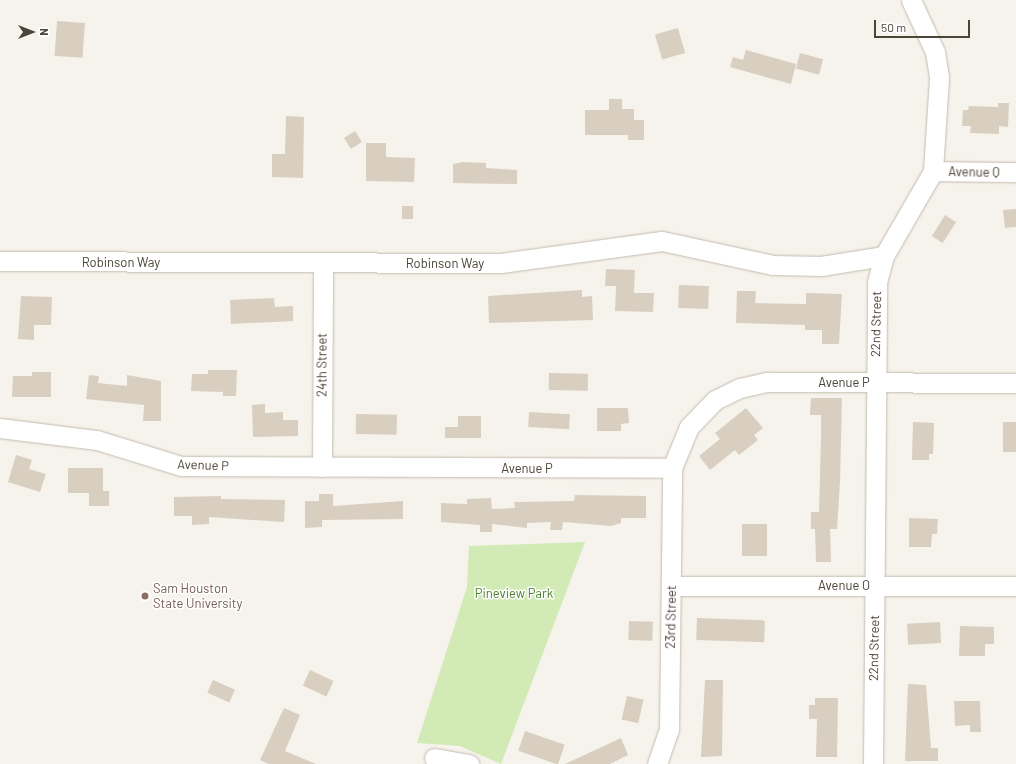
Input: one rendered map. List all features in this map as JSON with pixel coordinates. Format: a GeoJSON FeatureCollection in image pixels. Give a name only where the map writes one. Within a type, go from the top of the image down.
{"type":"FeatureCollection","features":[{"type":"Feature","properties":{"kind":"street","name":"22nd Street"},"geometry":{"type":"LineString","coordinates":[[873,764],[877,282],[884,256],[933,171],[939,77],[934,52],[911,0]]}},
{"type":"Feature","properties":{"kind":"street","name":"Avenue Q"},"geometry":{"type":"LineString","coordinates":[[933,171],[1016,172]]}},
{"type":"Feature","properties":{"kind":"street","name":"Robinson Way"},"geometry":{"type":"LineString","coordinates":[[0,261],[501,263],[634,242],[662,241],[773,265],[821,266],[884,256]]}},
{"type":"Feature","properties":{"kind":"street","name":"24th Street"},"geometry":{"type":"LineString","coordinates":[[322,467],[323,263]]}},
{"type":"Feature","properties":{"kind":"street","name":"Avenue P"},"geometry":{"type":"LineString","coordinates":[[0,428],[97,440],[181,466],[672,468],[689,427],[715,400],[740,388],[767,382],[1016,383]]}},
{"type":"Feature","properties":{"kind":"street","name":"23rd Street"},"geometry":{"type":"LineString","coordinates":[[657,764],[669,730],[672,468]]}},
{"type":"Feature","properties":{"kind":"street","name":"Avenue O"},"geometry":{"type":"LineString","coordinates":[[671,586],[1016,586]]}},
{"type":"Feature","properties":{"kind":"street"},"geometry":{"type":"LineString","coordinates":[[434,758],[469,764]]}},
{"type":"Feature","properties":{"kind":"green space","name":"Pineview Park"},"geometry":{"type":"Polygon","coordinates":[[[585,542],[501,764],[460,746],[417,743],[467,587],[469,546],[585,542]]]}},
{"type":"Feature","properties":{"kind":"building"},"geometry":{"type":"Polygon","coordinates":[[[57,21],[85,23],[82,58],[55,56],[57,21]]]}},
{"type":"Feature","properties":{"kind":"building"},"geometry":{"type":"Polygon","coordinates":[[[678,28],[685,53],[662,60],[655,35],[678,28]]]}},
{"type":"Feature","properties":{"kind":"building"},"geometry":{"type":"Polygon","coordinates":[[[746,50],[796,64],[791,84],[730,67],[733,57],[743,60],[746,50]]]}},
{"type":"Feature","properties":{"kind":"building"},"geometry":{"type":"Polygon","coordinates":[[[800,53],[823,59],[819,75],[796,68],[800,53]]]}},
{"type":"Feature","properties":{"kind":"building"},"geometry":{"type":"Polygon","coordinates":[[[609,99],[622,99],[622,109],[634,109],[634,120],[644,120],[644,140],[628,140],[628,135],[585,135],[585,110],[609,110],[609,99]]]}},
{"type":"Feature","properties":{"kind":"building"},"geometry":{"type":"Polygon","coordinates":[[[998,103],[1009,103],[1008,127],[999,126],[999,134],[970,133],[971,126],[962,126],[963,110],[968,110],[969,106],[998,107],[998,103]]]}},
{"type":"Feature","properties":{"kind":"building"},"geometry":{"type":"Polygon","coordinates":[[[286,116],[304,117],[303,178],[272,177],[272,154],[285,154],[286,116]]]}},
{"type":"Feature","properties":{"kind":"building"},"geometry":{"type":"Polygon","coordinates":[[[355,131],[362,142],[351,149],[344,138],[355,131]]]}},
{"type":"Feature","properties":{"kind":"building"},"geometry":{"type":"Polygon","coordinates":[[[366,143],[386,143],[386,157],[415,158],[414,182],[366,181],[366,143]]]}},
{"type":"Feature","properties":{"kind":"building"},"geometry":{"type":"Polygon","coordinates":[[[463,162],[486,163],[486,168],[517,170],[517,184],[453,183],[453,164],[463,162]]]}},
{"type":"Feature","properties":{"kind":"building"},"geometry":{"type":"Polygon","coordinates":[[[402,206],[413,206],[413,219],[402,219],[402,206]]]}},
{"type":"Feature","properties":{"kind":"building"},"geometry":{"type":"Polygon","coordinates":[[[1016,209],[1016,227],[1005,228],[1003,210],[1016,209]]]}},
{"type":"Feature","properties":{"kind":"building"},"geometry":{"type":"Polygon","coordinates":[[[945,215],[956,222],[943,243],[932,236],[945,215]]]}},
{"type":"Feature","properties":{"kind":"building"},"geometry":{"type":"Polygon","coordinates":[[[606,269],[635,270],[634,293],[654,293],[653,312],[615,311],[616,286],[605,286],[606,269]]]}},
{"type":"Feature","properties":{"kind":"building"},"geometry":{"type":"Polygon","coordinates":[[[679,285],[709,286],[708,309],[678,308],[679,285]]]}},
{"type":"Feature","properties":{"kind":"building"},"geometry":{"type":"Polygon","coordinates":[[[582,290],[582,297],[592,296],[593,320],[489,323],[488,296],[582,290]]]}},
{"type":"Feature","properties":{"kind":"building"},"geometry":{"type":"Polygon","coordinates":[[[737,291],[756,291],[755,303],[806,304],[806,293],[842,294],[839,344],[822,344],[822,330],[805,330],[805,325],[736,323],[737,291]]]}},
{"type":"Feature","properties":{"kind":"building"},"geometry":{"type":"Polygon","coordinates":[[[21,296],[52,297],[51,325],[34,325],[34,340],[18,339],[21,296]]]}},
{"type":"Feature","properties":{"kind":"building"},"geometry":{"type":"Polygon","coordinates":[[[274,298],[275,307],[293,306],[293,321],[231,324],[230,300],[274,298]]]}},
{"type":"Feature","properties":{"kind":"building"},"geometry":{"type":"Polygon","coordinates":[[[208,370],[237,370],[236,396],[223,396],[223,392],[191,391],[192,374],[208,374],[208,370]]]}},
{"type":"Feature","properties":{"kind":"building"},"geometry":{"type":"Polygon","coordinates":[[[32,372],[51,372],[51,397],[12,397],[13,376],[32,376],[32,372]]]}},
{"type":"Feature","properties":{"kind":"building"},"geometry":{"type":"Polygon","coordinates":[[[549,373],[588,374],[588,391],[549,390],[549,373]]]}},
{"type":"Feature","properties":{"kind":"building"},"geometry":{"type":"Polygon","coordinates":[[[89,375],[99,376],[98,383],[127,386],[127,375],[161,381],[161,421],[143,421],[144,405],[86,399],[89,375]]]}},
{"type":"Feature","properties":{"kind":"building"},"geometry":{"type":"Polygon","coordinates":[[[811,398],[842,398],[840,482],[837,529],[830,529],[831,562],[816,562],[815,529],[811,529],[811,512],[819,512],[821,415],[810,415],[811,398]]]}},
{"type":"Feature","properties":{"kind":"building"},"geometry":{"type":"Polygon","coordinates":[[[265,404],[265,413],[283,412],[283,420],[298,420],[298,436],[253,437],[252,405],[265,404]]]}},
{"type":"Feature","properties":{"kind":"building"},"geometry":{"type":"Polygon","coordinates":[[[597,408],[628,408],[629,423],[621,424],[621,431],[597,431],[597,408]]]}},
{"type":"Feature","properties":{"kind":"building"},"geometry":{"type":"Polygon","coordinates":[[[746,408],[763,428],[754,435],[758,440],[739,455],[735,450],[710,470],[699,456],[720,439],[715,433],[746,408]]]}},
{"type":"Feature","properties":{"kind":"building"},"geometry":{"type":"Polygon","coordinates":[[[529,412],[570,414],[569,429],[528,427],[529,412]]]}},
{"type":"Feature","properties":{"kind":"building"},"geometry":{"type":"Polygon","coordinates":[[[356,414],[397,415],[397,435],[356,434],[356,414]]]}},
{"type":"Feature","properties":{"kind":"building"},"geometry":{"type":"Polygon","coordinates":[[[458,416],[481,416],[481,438],[445,438],[445,427],[458,427],[458,416]]]}},
{"type":"Feature","properties":{"kind":"building"},"geometry":{"type":"Polygon","coordinates":[[[913,422],[934,423],[933,454],[929,454],[929,460],[912,460],[913,422]]]}},
{"type":"Feature","properties":{"kind":"building"},"geometry":{"type":"Polygon","coordinates":[[[1003,422],[1016,422],[1016,452],[1003,452],[1003,422]]]}},
{"type":"Feature","properties":{"kind":"building"},"geometry":{"type":"Polygon","coordinates":[[[16,455],[32,460],[29,469],[46,474],[40,492],[8,482],[16,455]]]}},
{"type":"Feature","properties":{"kind":"building"},"geometry":{"type":"Polygon","coordinates":[[[68,468],[103,468],[103,491],[109,491],[109,506],[89,506],[89,493],[68,493],[68,468]]]}},
{"type":"Feature","properties":{"kind":"building"},"geometry":{"type":"Polygon","coordinates":[[[319,494],[333,494],[333,506],[403,501],[403,519],[322,520],[322,527],[305,528],[305,501],[319,501],[319,494]]]}},
{"type":"Feature","properties":{"kind":"building"},"geometry":{"type":"Polygon","coordinates":[[[575,495],[646,496],[646,518],[621,518],[621,523],[611,526],[563,522],[562,530],[550,530],[551,522],[527,523],[527,528],[492,524],[492,532],[480,532],[480,525],[441,522],[441,503],[467,504],[467,499],[491,498],[492,509],[515,508],[514,502],[574,501],[575,495]]]}},
{"type":"Feature","properties":{"kind":"building"},"geometry":{"type":"Polygon","coordinates":[[[221,496],[221,499],[285,500],[284,522],[209,517],[209,524],[192,525],[192,516],[174,516],[174,497],[221,496]]]}},
{"type":"Feature","properties":{"kind":"building"},"geometry":{"type":"Polygon","coordinates":[[[909,518],[938,519],[937,534],[932,534],[931,547],[909,547],[909,518]]]}},
{"type":"Feature","properties":{"kind":"building"},"geometry":{"type":"Polygon","coordinates":[[[742,524],[767,524],[767,556],[742,556],[742,524]]]}},
{"type":"Feature","properties":{"kind":"building"},"geometry":{"type":"Polygon","coordinates":[[[697,618],[765,620],[764,642],[696,640],[697,618]]]}},
{"type":"Feature","properties":{"kind":"building"},"geometry":{"type":"Polygon","coordinates":[[[629,621],[653,622],[652,641],[628,640],[629,621]]]}},
{"type":"Feature","properties":{"kind":"building"},"geometry":{"type":"Polygon","coordinates":[[[940,622],[941,643],[908,645],[907,624],[940,622]]]}},
{"type":"Feature","properties":{"kind":"building"},"geometry":{"type":"Polygon","coordinates":[[[960,626],[994,627],[994,644],[985,644],[985,656],[959,656],[960,626]]]}},
{"type":"Feature","properties":{"kind":"building"},"geometry":{"type":"Polygon","coordinates":[[[310,670],[334,681],[326,696],[303,685],[310,670]]]}},
{"type":"Feature","properties":{"kind":"building"},"geometry":{"type":"Polygon","coordinates":[[[213,680],[235,690],[229,703],[207,693],[213,680]]]}},
{"type":"Feature","properties":{"kind":"building"},"geometry":{"type":"Polygon","coordinates":[[[705,680],[723,680],[722,756],[701,757],[705,680]]]}},
{"type":"Feature","properties":{"kind":"building"},"geometry":{"type":"Polygon","coordinates":[[[908,684],[926,685],[931,748],[938,748],[938,761],[905,761],[908,684]]]}},
{"type":"Feature","properties":{"kind":"building"},"geometry":{"type":"Polygon","coordinates":[[[627,696],[644,700],[638,723],[622,719],[627,696]]]}},
{"type":"Feature","properties":{"kind":"building"},"geometry":{"type":"Polygon","coordinates":[[[815,698],[838,698],[837,757],[816,757],[817,719],[809,719],[809,705],[815,705],[815,698]]]}},
{"type":"Feature","properties":{"kind":"building"},"geometry":{"type":"Polygon","coordinates":[[[954,701],[980,701],[981,732],[970,732],[970,725],[955,726],[954,701]]]}},
{"type":"Feature","properties":{"kind":"building"},"geometry":{"type":"Polygon","coordinates":[[[284,708],[300,715],[285,751],[316,764],[269,764],[260,760],[284,708]]]}},
{"type":"Feature","properties":{"kind":"building"},"geometry":{"type":"Polygon","coordinates":[[[525,731],[565,745],[558,764],[518,751],[525,731]]]}},
{"type":"Feature","properties":{"kind":"building"},"geometry":{"type":"Polygon","coordinates":[[[621,738],[628,755],[610,764],[565,764],[621,738]]]}},
{"type":"Feature","properties":{"kind":"place","name":"Sam Houston State University"},"geometry":{"type":"Point","coordinates":[145,596]}}]}
